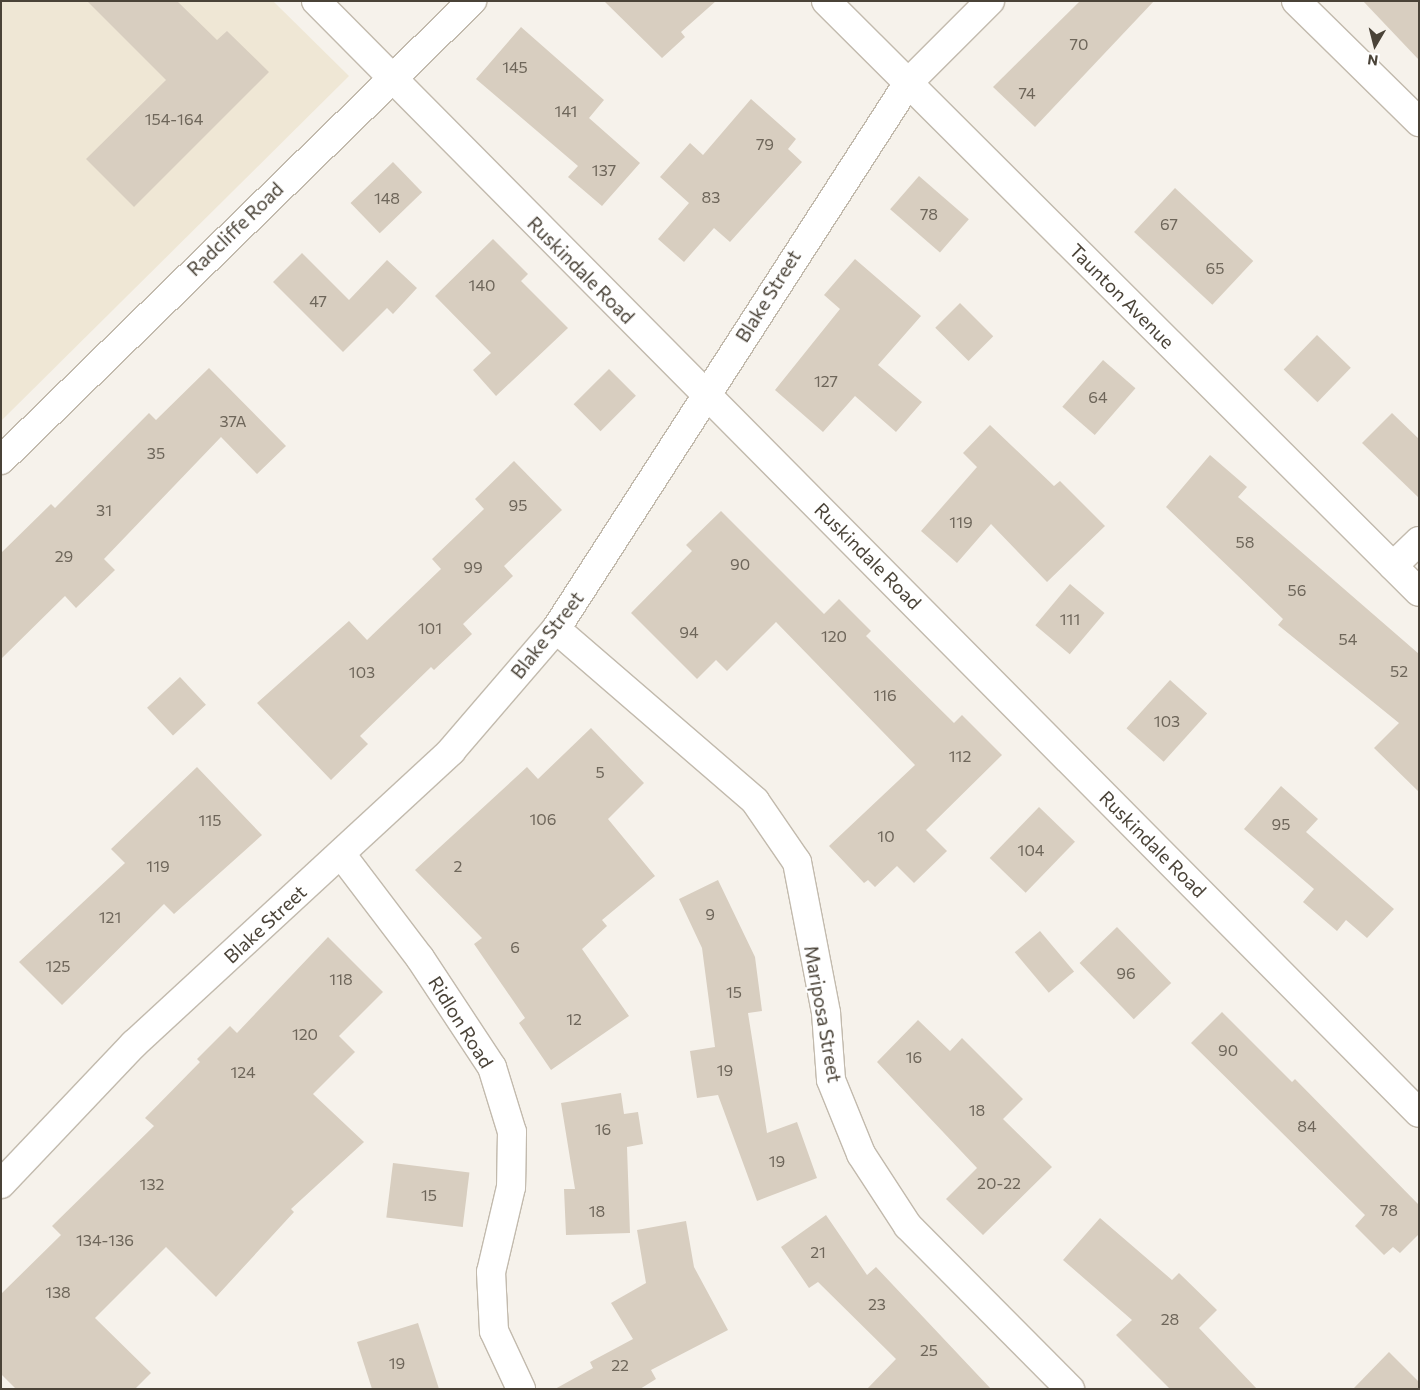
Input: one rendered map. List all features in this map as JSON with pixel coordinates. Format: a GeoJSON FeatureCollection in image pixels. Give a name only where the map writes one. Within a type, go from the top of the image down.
{"type":"FeatureCollection","features":[{"type":"Feature","properties":{"kind":"street","name":"Ruskindale Road"},"geometry":{"type":"LineString","coordinates":[[316,1],[705,395],[1419,1112]]}},
{"type":"Feature","properties":{"kind":"street","name":"Radcliffe Road"},"geometry":{"type":"LineString","coordinates":[[1,460],[157,304],[472,1]]}},
{"type":"Feature","properties":{"kind":"street","name":"Taunton Avenue"},"geometry":{"type":"LineString","coordinates":[[826,1],[1419,592]]}},
{"type":"Feature","properties":{"kind":"street","name":"Blake Street"},"geometry":{"type":"LineString","coordinates":[[1,1184],[134,1044],[451,750],[556,629],[705,395],[908,83],[990,1]]}},
{"type":"Feature","properties":{"kind":"street"},"geometry":{"type":"LineString","coordinates":[[1296,1],[1419,122]]}},
{"type":"Feature","properties":{"kind":"street"},"geometry":{"type":"LineString","coordinates":[[1393,566],[1419,540]]}},
{"type":"Feature","properties":{"kind":"street","name":"Mariposa Street"},"geometry":{"type":"LineString","coordinates":[[556,629],[755,801],[797,862],[826,1013],[831,1080],[861,1154],[908,1226],[1070,1389]]}},
{"type":"Feature","properties":{"kind":"street","name":"Ridlon Road"},"geometry":{"type":"LineString","coordinates":[[341,854],[420,958],[492,1067],[512,1132],[511,1187],[491,1272],[494,1331],[521,1389]]}},
{"type":"Feature","properties":{"kind":"shaded area"},"geometry":{"type":"Polygon","coordinates":[[[1,1],[273,1],[349,76],[1,421],[1,1]]]}},
{"type":"Feature","properties":{"kind":"building"},"geometry":{"type":"Polygon","coordinates":[[[87,1],[177,1],[217,40],[227,31],[269,72],[134,207],[86,159],[166,80],[87,1]]]}},
{"type":"Feature","properties":{"kind":"building"},"geometry":{"type":"Polygon","coordinates":[[[604,1],[716,1],[681,32],[685,37],[662,58],[604,1]]]}},
{"type":"Feature","properties":{"kind":"building"},"geometry":{"type":"Polygon","coordinates":[[[1080,1],[1154,1],[1035,127],[993,87],[1080,1]]]}},
{"type":"Feature","properties":{"kind":"building"},"geometry":{"type":"Polygon","coordinates":[[[1363,1],[1419,1],[1419,60],[1363,1]]]}},
{"type":"Feature","properties":{"kind":"building"},"geometry":{"type":"Polygon","coordinates":[[[521,27],[604,100],[589,118],[640,163],[602,206],[568,177],[578,166],[476,79],[521,27]]]}},
{"type":"Feature","properties":{"kind":"building"},"geometry":{"type":"Polygon","coordinates":[[[751,99],[796,139],[788,149],[802,162],[730,242],[714,228],[684,262],[658,239],[689,203],[660,177],[690,143],[703,155],[751,99]]]}},
{"type":"Feature","properties":{"kind":"building"},"geometry":{"type":"Polygon","coordinates":[[[393,162],[422,192],[380,233],[351,203],[393,162]]]}},
{"type":"Feature","properties":{"kind":"building"},"geometry":{"type":"Polygon","coordinates":[[[919,176],[969,219],[940,253],[890,209],[919,176]]]}},
{"type":"Feature","properties":{"kind":"building"},"geometry":{"type":"Polygon","coordinates":[[[1175,188],[1253,261],[1212,305],[1134,232],[1175,188]]]}},
{"type":"Feature","properties":{"kind":"building"},"geometry":{"type":"Polygon","coordinates":[[[493,239],[528,274],[521,281],[568,328],[496,396],[473,370],[491,353],[435,296],[493,239]]]}},
{"type":"Feature","properties":{"kind":"building"},"geometry":{"type":"Polygon","coordinates":[[[302,253],[349,300],[387,260],[417,288],[393,314],[387,308],[343,352],[273,282],[302,253]]]}},
{"type":"Feature","properties":{"kind":"building"},"geometry":{"type":"Polygon","coordinates":[[[855,259],[921,316],[878,365],[922,402],[896,432],[855,396],[823,432],[775,390],[840,309],[824,295],[855,259]]]}},
{"type":"Feature","properties":{"kind":"building"},"geometry":{"type":"Polygon","coordinates":[[[960,303],[993,336],[968,361],[935,328],[960,303]]]}},
{"type":"Feature","properties":{"kind":"building"},"geometry":{"type":"Polygon","coordinates":[[[1317,335],[1351,368],[1317,402],[1284,370],[1317,335]]]}},
{"type":"Feature","properties":{"kind":"building"},"geometry":{"type":"Polygon","coordinates":[[[1103,360],[1135,388],[1095,435],[1062,407],[1103,360]]]}},
{"type":"Feature","properties":{"kind":"building"},"geometry":{"type":"Polygon","coordinates":[[[209,368],[286,446],[257,474],[221,437],[104,559],[115,570],[76,608],[65,596],[1,659],[1,553],[51,504],[55,508],[149,413],[156,420],[209,368]]]}},
{"type":"Feature","properties":{"kind":"building"},"geometry":{"type":"Polygon","coordinates":[[[609,369],[636,396],[601,431],[574,404],[609,369]]]}},
{"type":"Feature","properties":{"kind":"building"},"geometry":{"type":"Polygon","coordinates":[[[1392,413],[1419,439],[1419,498],[1362,443],[1392,413]]]}},
{"type":"Feature","properties":{"kind":"building"},"geometry":{"type":"Polygon","coordinates":[[[990,425],[1054,486],[1060,481],[1105,526],[1047,582],[991,524],[957,563],[921,531],[977,467],[963,453],[990,425]]]}},
{"type":"Feature","properties":{"kind":"building"},"geometry":{"type":"Polygon","coordinates":[[[1210,455],[1247,487],[1238,497],[1419,654],[1419,792],[1374,748],[1399,723],[1278,625],[1283,619],[1166,507],[1210,455]]]}},
{"type":"Feature","properties":{"kind":"building"},"geometry":{"type":"Polygon","coordinates":[[[514,461],[562,510],[504,566],[513,576],[463,624],[472,634],[434,670],[431,667],[360,736],[368,744],[331,780],[257,703],[349,621],[367,640],[441,569],[432,559],[484,509],[475,499],[514,461]]]}},
{"type":"Feature","properties":{"kind":"building"},"geometry":{"type":"Polygon","coordinates":[[[721,511],[824,614],[839,599],[871,631],[866,636],[954,723],[962,715],[1002,755],[926,830],[947,851],[914,883],[897,866],[875,887],[868,880],[864,883],[829,846],[915,765],[776,622],[727,671],[716,660],[697,679],[631,613],[692,551],[686,545],[721,511]]]}},
{"type":"Feature","properties":{"kind":"building"},"geometry":{"type":"Polygon","coordinates":[[[1070,584],[1104,613],[1070,654],[1035,625],[1070,584]]]}},
{"type":"Feature","properties":{"kind":"building"},"geometry":{"type":"Polygon","coordinates":[[[180,677],[206,705],[173,735],[147,708],[180,677]]]}},
{"type":"Feature","properties":{"kind":"building"},"geometry":{"type":"Polygon","coordinates":[[[1170,680],[1207,713],[1164,762],[1127,728],[1170,680]]]}},
{"type":"Feature","properties":{"kind":"building"},"geometry":{"type":"Polygon","coordinates":[[[591,728],[644,783],[608,819],[655,876],[602,920],[607,926],[582,949],[629,1016],[551,1070],[519,1023],[525,1018],[474,944],[482,938],[415,870],[527,767],[538,779],[591,728]]]}},
{"type":"Feature","properties":{"kind":"building"},"geometry":{"type":"Polygon","coordinates":[[[197,767],[262,835],[174,914],[164,904],[62,1005],[19,962],[125,863],[111,849],[197,767]]]}},
{"type":"Feature","properties":{"kind":"building"},"geometry":{"type":"Polygon","coordinates":[[[1281,786],[1318,819],[1306,832],[1394,909],[1367,938],[1346,920],[1337,931],[1303,902],[1314,889],[1244,829],[1281,786]]]}},
{"type":"Feature","properties":{"kind":"building"},"geometry":{"type":"Polygon","coordinates":[[[1039,807],[1075,842],[1026,893],[990,858],[1039,807]]]}},
{"type":"Feature","properties":{"kind":"building"},"geometry":{"type":"Polygon","coordinates":[[[718,880],[755,957],[762,1011],[748,1013],[767,1133],[797,1122],[817,1178],[757,1201],[718,1095],[697,1098],[690,1051],[715,1047],[702,948],[679,899],[718,880]]]}},
{"type":"Feature","properties":{"kind":"building"},"geometry":{"type":"Polygon","coordinates":[[[1117,927],[1171,983],[1134,1019],[1080,963],[1117,927]]]}},
{"type":"Feature","properties":{"kind":"building"},"geometry":{"type":"Polygon","coordinates":[[[1040,931],[1074,972],[1049,993],[1015,952],[1040,931]]]}},
{"type":"Feature","properties":{"kind":"building"},"geometry":{"type":"Polygon","coordinates":[[[328,937],[383,992],[339,1036],[355,1052],[313,1094],[364,1142],[291,1209],[294,1212],[216,1297],[166,1247],[95,1318],[151,1373],[135,1389],[16,1389],[1,1374],[1,1294],[61,1235],[52,1226],[154,1126],[145,1118],[200,1062],[197,1059],[230,1026],[237,1033],[328,937]]]}},
{"type":"Feature","properties":{"kind":"building"},"geometry":{"type":"Polygon","coordinates":[[[1222,1012],[1292,1082],[1295,1079],[1419,1205],[1419,1234],[1400,1253],[1393,1247],[1384,1255],[1355,1226],[1365,1215],[1191,1043],[1222,1012]]]}},
{"type":"Feature","properties":{"kind":"building"},"geometry":{"type":"Polygon","coordinates":[[[918,1020],[950,1051],[962,1038],[1023,1099],[1003,1119],[1052,1167],[983,1235],[946,1199],[977,1168],[877,1062],[918,1020]]]}},
{"type":"Feature","properties":{"kind":"building"},"geometry":{"type":"Polygon","coordinates":[[[621,1093],[624,1114],[638,1112],[643,1144],[627,1147],[630,1233],[566,1235],[564,1189],[575,1189],[561,1103],[621,1093]]]}},
{"type":"Feature","properties":{"kind":"building"},"geometry":{"type":"Polygon","coordinates":[[[393,1163],[469,1172],[463,1227],[386,1218],[393,1163]]]}},
{"type":"Feature","properties":{"kind":"building"},"geometry":{"type":"Polygon","coordinates":[[[826,1215],[867,1275],[876,1267],[991,1389],[867,1389],[896,1359],[818,1282],[809,1288],[781,1247],[826,1215]]]}},
{"type":"Feature","properties":{"kind":"building"},"geometry":{"type":"Polygon","coordinates":[[[1100,1218],[1172,1280],[1179,1273],[1217,1310],[1199,1328],[1257,1389],[1170,1389],[1116,1335],[1132,1320],[1063,1260],[1100,1218]]]}},
{"type":"Feature","properties":{"kind":"building"},"geometry":{"type":"Polygon","coordinates":[[[686,1221],[694,1267],[728,1330],[651,1370],[656,1379],[640,1389],[555,1389],[593,1368],[590,1362],[633,1339],[611,1303],[646,1283],[637,1230],[686,1221]]]}},
{"type":"Feature","properties":{"kind":"building"},"geometry":{"type":"Polygon","coordinates":[[[418,1323],[439,1389],[372,1389],[357,1342],[418,1323]]]}},
{"type":"Feature","properties":{"kind":"building"},"geometry":{"type":"Polygon","coordinates":[[[1389,1352],[1419,1382],[1419,1389],[1353,1389],[1389,1352]]]}}]}
